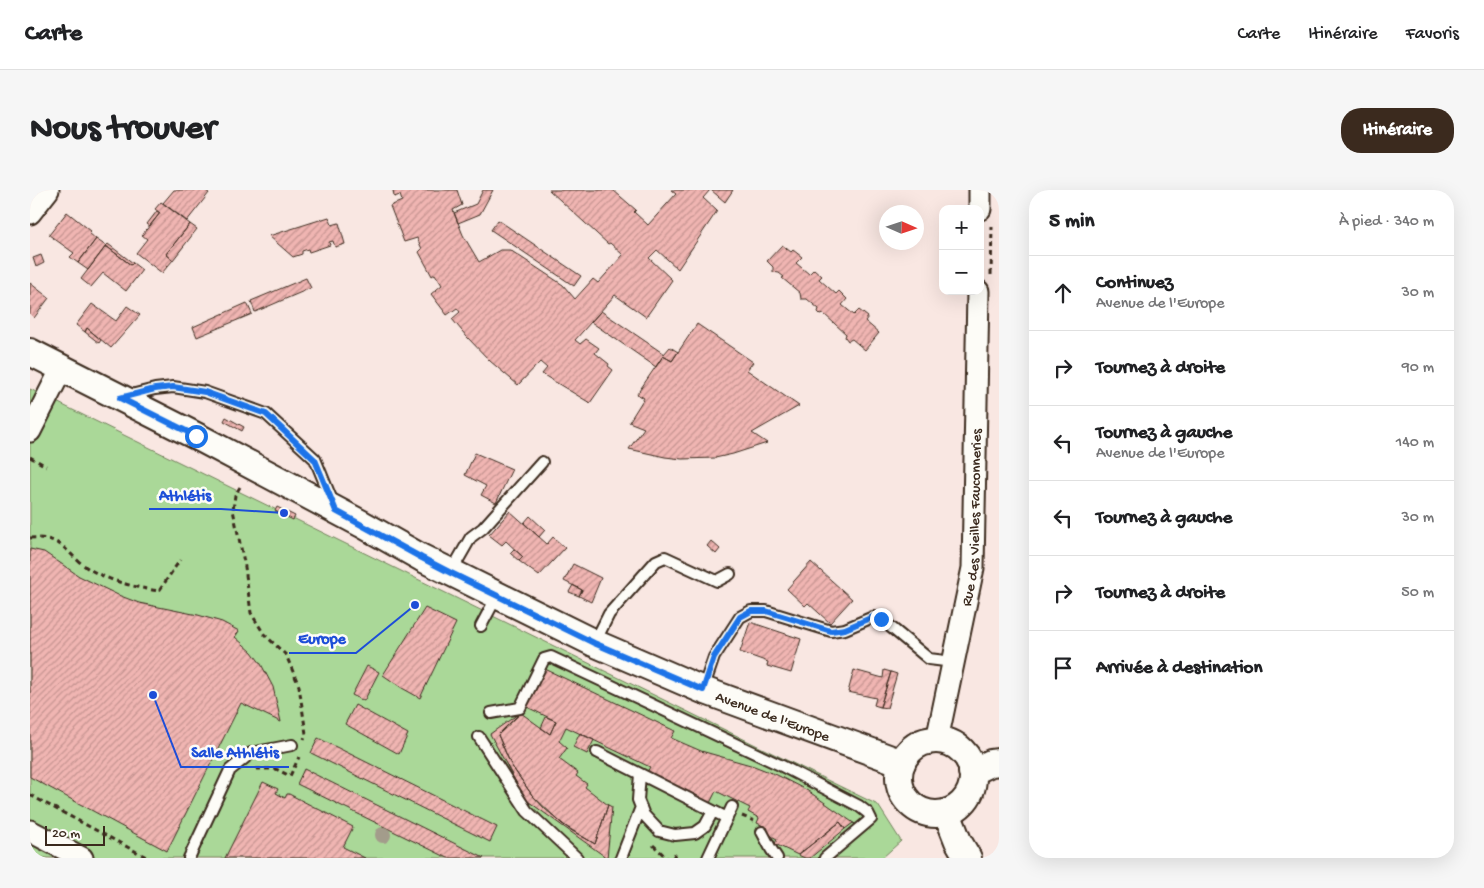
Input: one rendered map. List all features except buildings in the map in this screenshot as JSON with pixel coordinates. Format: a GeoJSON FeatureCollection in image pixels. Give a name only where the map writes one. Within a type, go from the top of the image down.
{"type":"FeatureCollection","features":[{"type":"Feature","properties":{"kind":"street"},"geometry":{"type":"LineString","coordinates":[[30,213],[48,190]]}},
{"type":"Feature","properties":{"kind":"street"},"geometry":{"type":"LineString","coordinates":[[980,190],[980,205]]}},
{"type":"Feature","properties":{"kind":"street","name":"Rue des Vieilles Fauconneries"},"geometry":{"type":"LineString","coordinates":[[937,740],[973,568],[978,295]]}},
{"type":"Feature","properties":{"kind":"street","name":"Avenue de l'Europe"},"geometry":{"type":"LineString","coordinates":[[30,352],[196,436],[451,573],[594,643],[703,690],[902,763]]}},
{"type":"Feature","properties":{"kind":"street"},"geometry":{"type":"LineString","coordinates":[[30,431],[62,368]]}},
{"type":"Feature","properties":{"kind":"street"},"geometry":{"type":"LineString","coordinates":[[937,740],[952,744],[964,753],[970,762],[973,782],[965,801],[947,813],[936,815],[913,807],[905,798],[900,787],[899,775],[902,763],[916,746],[937,740]]}},
{"type":"Feature","properties":{"kind":"street"},"geometry":{"type":"LineString","coordinates":[[972,772],[991,763],[999,762]]}},
{"type":"Feature","properties":{"kind":"street"},"geometry":{"type":"LineString","coordinates":[[947,813],[958,842],[968,858]]}},
{"type":"Feature","properties":{"kind":"street"},"geometry":{"type":"LineString","coordinates":[[30,831],[82,858]]}},
{"type":"Feature","properties":{"kind":"lane"},"geometry":{"type":"LineString","coordinates":[[120,398],[155,389],[173,387],[205,392],[266,414],[315,460],[336,511]]}},
{"type":"Feature","properties":{"kind":"lane"},"geometry":{"type":"LineString","coordinates":[[451,573],[471,536],[483,528],[542,462]]}},
{"type":"Feature","properties":{"kind":"lane"},"geometry":{"type":"LineString","coordinates":[[594,643],[609,614],[656,562],[665,557],[718,581],[730,574]]}},
{"type":"Feature","properties":{"kind":"lane"},"geometry":{"type":"LineString","coordinates":[[482,626],[498,595]]}},
{"type":"Feature","properties":{"kind":"lane"},"geometry":{"type":"LineString","coordinates":[[703,690],[714,657],[740,617],[751,611],[766,611],[831,631],[845,629],[873,617],[881,619],[929,659],[953,662]]}},
{"type":"Feature","properties":{"kind":"lane"},"geometry":{"type":"LineString","coordinates":[[491,713],[520,708],[544,658],[551,657],[780,765],[859,806],[868,813],[871,819],[825,858]]}},
{"type":"Feature","properties":{"kind":"lane"},"geometry":{"type":"LineString","coordinates":[[479,736],[527,811],[578,858]]}},
{"type":"Feature","properties":{"kind":"lane"},"geometry":{"type":"LineString","coordinates":[[189,858],[230,770],[251,753],[297,749]]}},
{"type":"Feature","properties":{"kind":"lane"},"geometry":{"type":"LineString","coordinates":[[597,752],[713,811],[730,813],[708,858]]}},
{"type":"Feature","properties":{"kind":"lane"},"geometry":{"type":"LineString","coordinates":[[640,774],[638,800],[644,814],[659,830],[676,834],[695,833],[705,826],[713,811]]}},
{"type":"Feature","properties":{"kind":"lane"},"geometry":{"type":"LineString","coordinates":[[621,858],[641,807]]}},
{"type":"Feature","properties":{"kind":"lane"},"geometry":{"type":"LineString","coordinates":[[762,832],[777,858]]}},
{"type":"Feature","properties":{"kind":"path"},"geometry":{"type":"LineString","coordinates":[[30,457],[46,466]]}},
{"type":"Feature","properties":{"kind":"path"},"geometry":{"type":"LineString","coordinates":[[240,487],[235,495],[233,510],[245,567],[251,613],[264,634],[286,655],[299,686],[306,734],[303,743]]}},
{"type":"Feature","properties":{"kind":"path"},"geometry":{"type":"LineString","coordinates":[[30,538],[51,539],[65,547],[86,567],[113,579],[146,589],[160,591],[180,560]]}},
{"type":"Feature","properties":{"kind":"path"},"geometry":{"type":"LineString","coordinates":[[250,775],[256,769],[276,769],[290,776],[298,761],[297,749]]}},
{"type":"Feature","properties":{"kind":"path"},"geometry":{"type":"LineString","coordinates":[[30,795],[148,858]]}},
{"type":"Feature","properties":{"kind":"path"},"geometry":{"type":"LineString","coordinates":[[730,813],[753,820],[762,832]]}},
{"type":"Feature","properties":{"kind":"green space"},"geometry":{"type":"Polygon","coordinates":[[[30,389],[878,805],[901,841],[882,858],[30,858],[30,389]]]}},
{"type":"Feature","properties":{"kind":"place","name":"Athlétis"},"geometry":{"type":"Point","coordinates":[284,513]}},
{"type":"Feature","properties":{"kind":"place","name":"Europe"},"geometry":{"type":"Point","coordinates":[415,605]}},
{"type":"Feature","properties":{"kind":"place","name":"Salle Athlétis"},"geometry":{"type":"Point","coordinates":[153,695]}},
{"type":"Feature","properties":{"kind":"route"},"geometry":{"type":"LineString","coordinates":[[196,436],[120,398],[155,389],[173,387],[205,392],[266,414],[315,460],[336,511],[451,573],[594,643],[703,690],[714,657],[740,617],[751,611],[766,611],[831,631],[845,629],[873,617],[881,619]]}}]}
